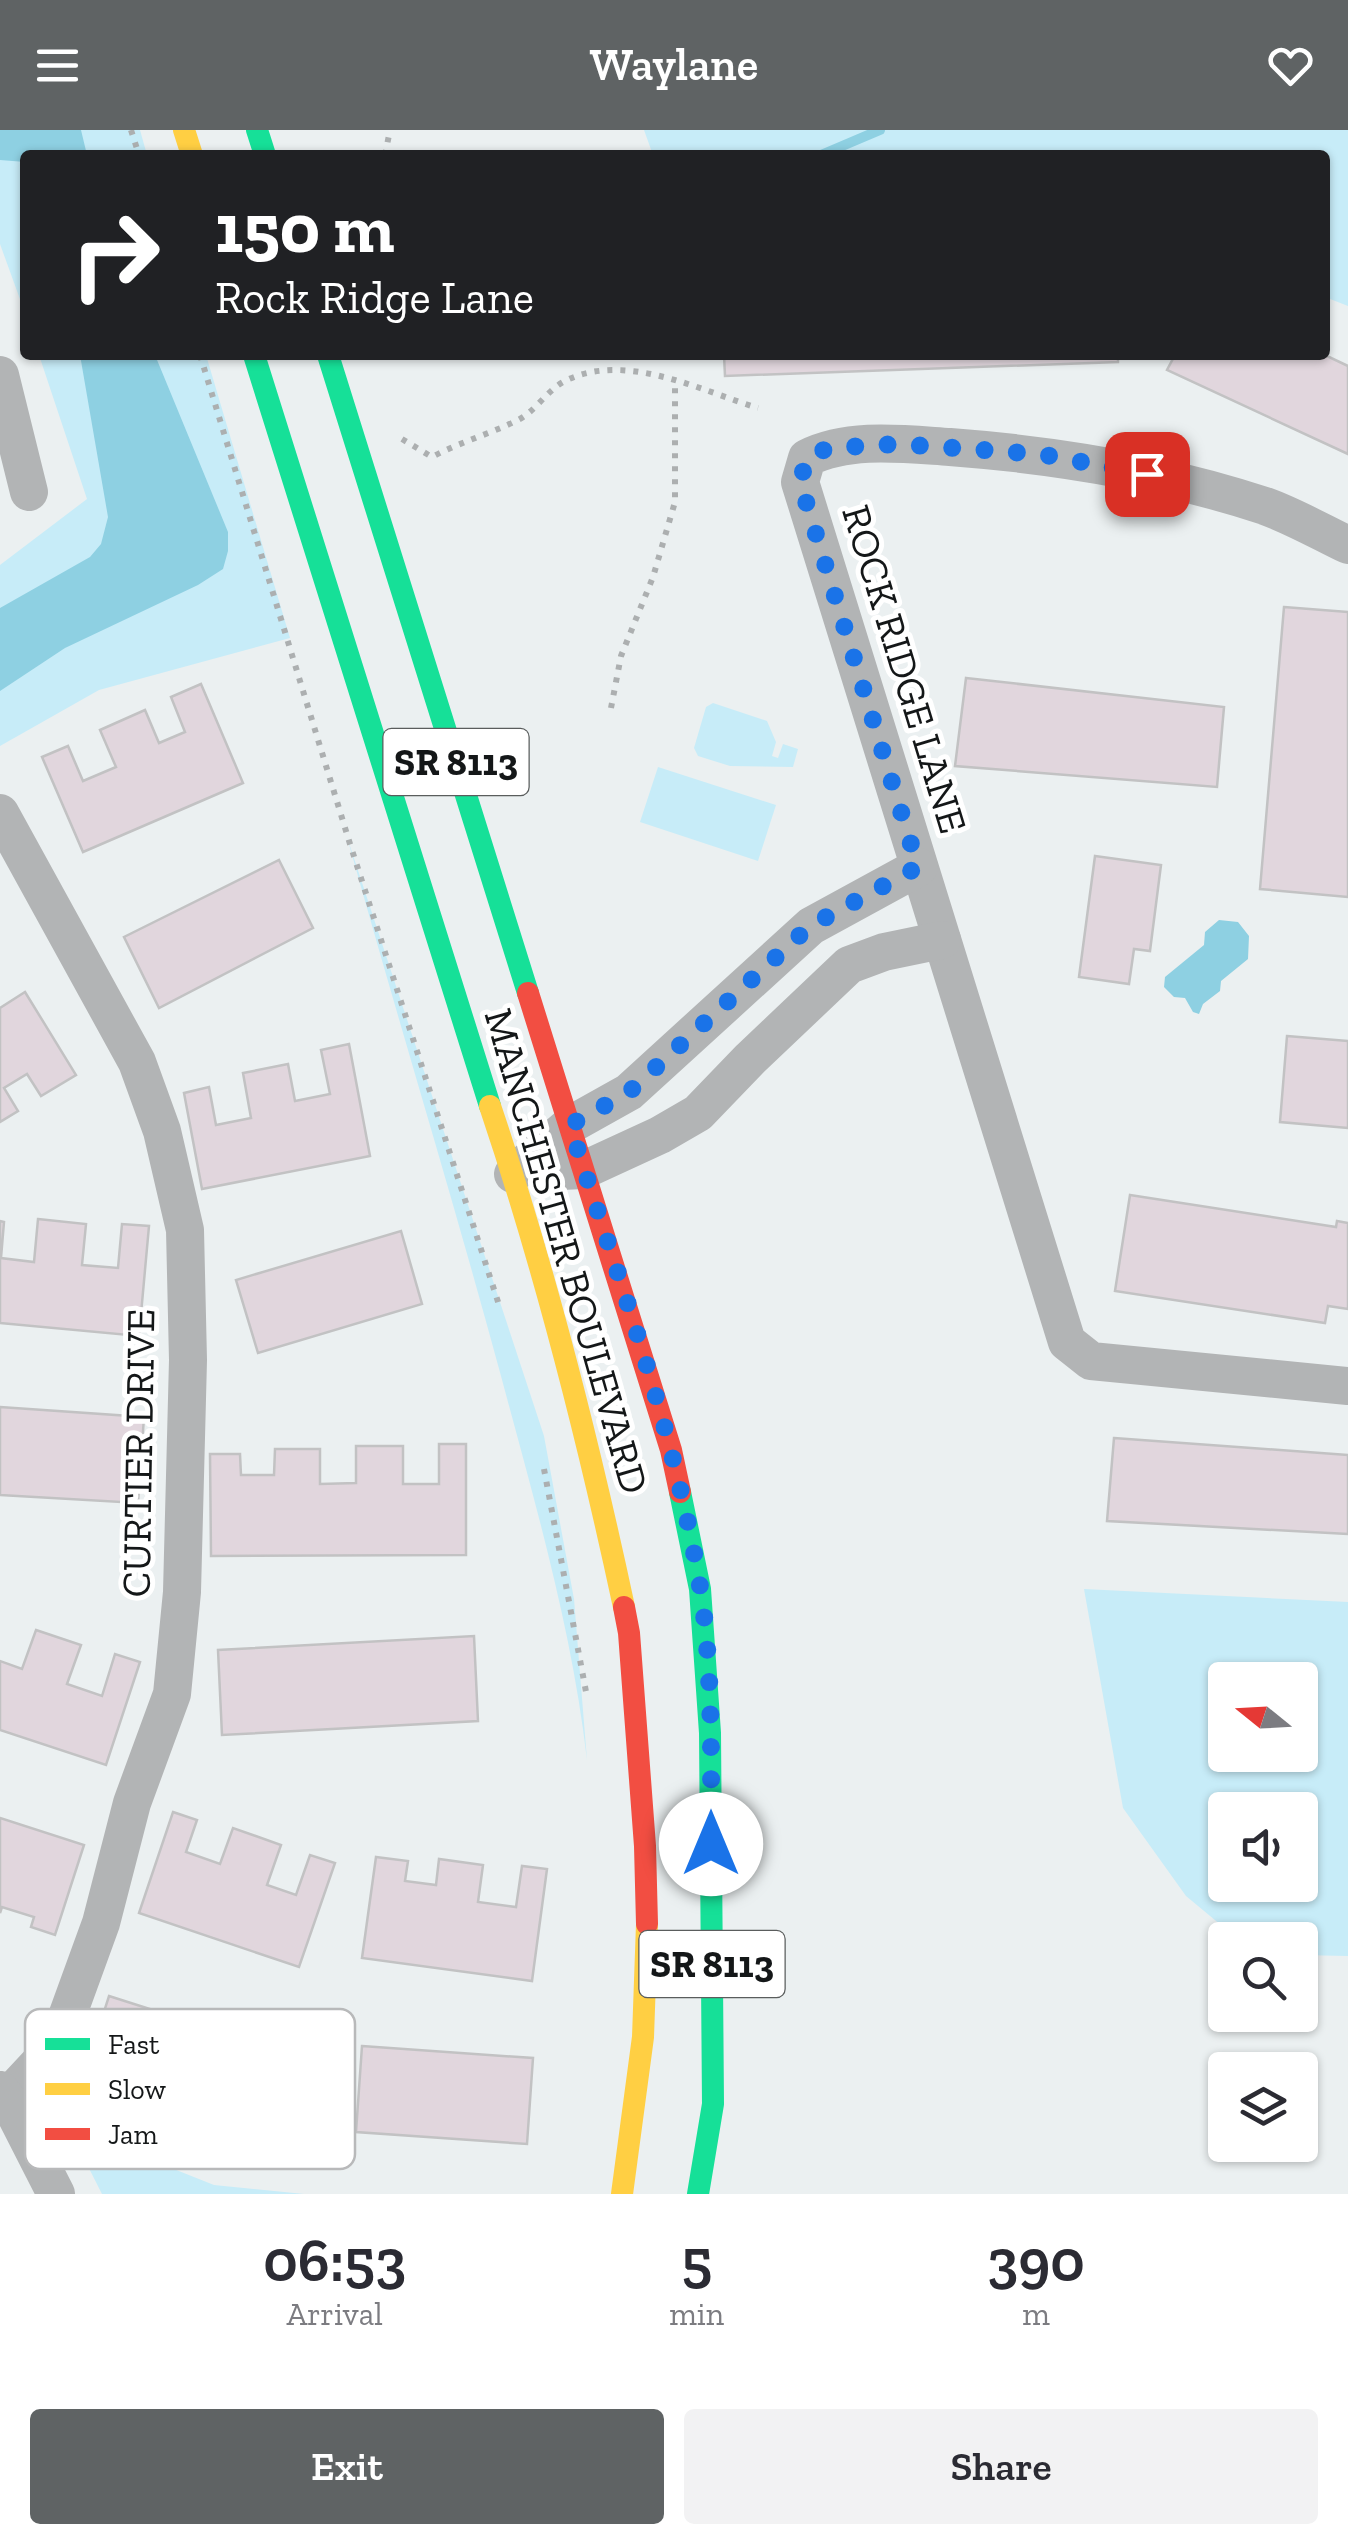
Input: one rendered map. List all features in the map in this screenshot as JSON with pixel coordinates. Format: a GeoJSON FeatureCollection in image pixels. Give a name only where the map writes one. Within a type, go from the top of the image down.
{"type":"FeatureCollection","features":[{"type":"Feature","properties":{"kind":"main road","name":"MANCHESTER BOULEVARD"},"geometry":{"type":"LineString","coordinates":[[256,360],[513,1174],[600,1496],[629,1633],[645,1846],[647,1937],[643,2036],[622,2194]]}},
{"type":"Feature","properties":{"kind":"main road","name":"MANCHESTER BOULEVARD"},"geometry":{"type":"LineString","coordinates":[[330,360],[671,1450],[700,1588],[710,1734],[713,2104],[698,2194]]}},
{"type":"Feature","properties":{"kind":"street"},"geometry":{"type":"LineString","coordinates":[[0,375],[29,492]]}},
{"type":"Feature","properties":{"kind":"street","name":"ROCK RIDGE LANE"},"geometry":{"type":"LineString","coordinates":[[1348,545],[1267,507],[1147,474],[1040,454],[897,444],[828,448],[807,458],[800,482],[1067,1342],[1092,1361],[1348,1386]]}},
{"type":"Feature","properties":{"kind":"street","name":"CURTIER DRIVE"},"geometry":{"type":"LineString","coordinates":[[0,813],[129,1046],[162,1131],[185,1230],[188,1360],[182,1592],[172,1694],[132,1803],[101,1924],[71,2009]]}},
{"type":"Feature","properties":{"kind":"street","name":"ROCK RIDGE LANE"},"geometry":{"type":"LineString","coordinates":[[513,1174],[570,1125],[629,1092],[810,926],[918,867]]}},
{"type":"Feature","properties":{"kind":"street"},"geometry":{"type":"LineString","coordinates":[[513,1174],[584,1170],[660,1135],[698,1113],[849,965],[884,952],[942,940]]}},
{"type":"Feature","properties":{"kind":"street","name":"CURTIER DRIVE"},"geometry":{"type":"LineString","coordinates":[[3,2098],[25,2076]]}},
{"type":"Feature","properties":{"kind":"street"},"geometry":{"type":"LineString","coordinates":[[3,2098],[25,2138]]}},
{"type":"Feature","properties":{"kind":"street"},"geometry":{"type":"LineString","coordinates":[[42,2169],[56,2194]]}},
{"type":"Feature","properties":{"kind":"path"},"geometry":{"type":"LineString","coordinates":[[202,360],[350,844],[506,1326]]}},
{"type":"Feature","properties":{"kind":"path"},"geometry":{"type":"LineString","coordinates":[[402,439],[432,456],[521,419],[561,382],[592,370],[645,370],[758,408]]}},
{"type":"Feature","properties":{"kind":"path"},"geometry":{"type":"LineString","coordinates":[[610,708],[621,656],[653,576],[675,502],[675,382]]}},
{"type":"Feature","properties":{"kind":"path"},"geometry":{"type":"LineString","coordinates":[[542,1458],[589,1710]]}},
{"type":"Feature","properties":{"kind":"shaded area"},"geometry":{"type":"Polygon","coordinates":[[[0,130],[140,130],[146,150],[20,150],[20,299],[0,244],[0,130]]]}},
{"type":"Feature","properties":{"kind":"shaded area"},"geometry":{"type":"Polygon","coordinates":[[[0,130],[81,130],[86,150],[20,150],[20,162],[0,160],[0,130]]]}},
{"type":"Feature","properties":{"kind":"shaded area"},"geometry":{"type":"Polygon","coordinates":[[[644,130],[1348,130],[1348,306],[1330,299],[1330,150],[651,150],[644,130]]]}},
{"type":"Feature","properties":{"kind":"shaded area"},"geometry":{"type":"Polygon","coordinates":[[[41,360],[207,360],[290,638],[99,690],[0,746],[0,565],[87,499],[41,360]]]}},
{"type":"Feature","properties":{"kind":"shaded area"},"geometry":{"type":"Polygon","coordinates":[[[81,360],[157,360],[228,532],[223,569],[198,585],[65,648],[0,691],[0,608],[90,557],[101,544],[108,517],[81,360]]]}},
{"type":"Feature","properties":{"kind":"shaded area"},"geometry":{"type":"Polygon","coordinates":[[[713,703],[767,721],[776,742],[772,756],[778,758],[783,744],[798,749],[793,767],[730,766],[698,756],[694,748],[706,707],[713,703]]]}},
{"type":"Feature","properties":{"kind":"shaded area"},"geometry":{"type":"Polygon","coordinates":[[[658,767],[776,805],[758,861],[640,822],[658,767]]]}},
{"type":"Feature","properties":{"kind":"shaded area"},"geometry":{"type":"Polygon","coordinates":[[[347,837],[544,1436],[574,1599],[587,1760],[572,1663],[539,1519],[347,837]]]}},
{"type":"Feature","properties":{"kind":"shaded area"},"geometry":{"type":"Polygon","coordinates":[[[1219,920],[1238,922],[1249,936],[1248,959],[1221,981],[1220,991],[1203,1004],[1199,1014],[1193,1012],[1185,998],[1174,997],[1164,987],[1165,977],[1204,945],[1205,932],[1219,920]]]}},
{"type":"Feature","properties":{"kind":"shaded area"},"geometry":{"type":"Polygon","coordinates":[[[1084,1589],[1348,1602],[1348,1956],[1318,1955],[1318,1922],[1217,1922],[1186,1896],[1123,1808],[1084,1589]]]}},
{"type":"Feature","properties":{"kind":"shaded area"},"geometry":{"type":"Polygon","coordinates":[[[89,2169],[174,2169],[214,2185],[304,2194],[102,2194],[89,2169]]]}},
{"type":"Feature","properties":{"kind":"building"},"geometry":{"type":"Polygon","coordinates":[[[1330,357],[1348,366],[1348,454],[1167,370],[1172,360],[1330,357]]]}},
{"type":"Feature","properties":{"kind":"building"},"geometry":{"type":"Polygon","coordinates":[[[724,360],[1118,360],[1118,362],[725,376],[724,360]]]}},
{"type":"Feature","properties":{"kind":"building"},"geometry":{"type":"Polygon","coordinates":[[[1284,607],[1348,612],[1348,897],[1260,889],[1284,607]]]}},
{"type":"Feature","properties":{"kind":"building"},"geometry":{"type":"Polygon","coordinates":[[[966,678],[1224,707],[1217,787],[955,766],[966,678]]]}},
{"type":"Feature","properties":{"kind":"building"},"geometry":{"type":"Polygon","coordinates":[[[201,684],[243,783],[83,852],[42,757],[68,746],[83,781],[116,767],[100,730],[145,710],[159,743],[185,732],[171,697],[201,684]]]}},
{"type":"Feature","properties":{"kind":"building"},"geometry":{"type":"Polygon","coordinates":[[[1095,856],[1161,865],[1150,951],[1134,949],[1129,984],[1079,977],[1095,856]]]}},
{"type":"Feature","properties":{"kind":"building"},"geometry":{"type":"Polygon","coordinates":[[[279,860],[313,928],[159,1008],[124,937],[279,860]]]}},
{"type":"Feature","properties":{"kind":"building"},"geometry":{"type":"Polygon","coordinates":[[[25,992],[76,1075],[41,1096],[27,1074],[4,1088],[18,1111],[0,1122],[0,1008],[25,992]]]}},
{"type":"Feature","properties":{"kind":"building"},"geometry":{"type":"Polygon","coordinates":[[[1287,1036],[1348,1041],[1348,1128],[1280,1122],[1287,1036]]]}},
{"type":"Feature","properties":{"kind":"building"},"geometry":{"type":"Polygon","coordinates":[[[349,1044],[370,1156],[202,1189],[184,1093],[209,1087],[216,1125],[251,1118],[243,1073],[288,1064],[295,1101],[330,1094],[321,1050],[349,1044]]]}},
{"type":"Feature","properties":{"kind":"building"},"geometry":{"type":"Polygon","coordinates":[[[1130,1195],[1336,1227],[1337,1221],[1348,1223],[1348,1309],[1328,1306],[1325,1323],[1115,1291],[1130,1195]]]}},
{"type":"Feature","properties":{"kind":"building"},"geometry":{"type":"Polygon","coordinates":[[[38,1219],[86,1224],[82,1265],[118,1268],[122,1224],[149,1226],[139,1336],[0,1323],[0,1221],[4,1222],[1,1258],[34,1262],[38,1219]]]}},
{"type":"Feature","properties":{"kind":"building"},"geometry":{"type":"Polygon","coordinates":[[[401,1231],[422,1304],[258,1353],[236,1280],[401,1231]]]}},
{"type":"Feature","properties":{"kind":"building"},"geometry":{"type":"Polygon","coordinates":[[[0,1407],[144,1417],[138,1503],[0,1495],[0,1407]]]}},
{"type":"Feature","properties":{"kind":"building"},"geometry":{"type":"Polygon","coordinates":[[[1114,1438],[1348,1455],[1348,1534],[1107,1521],[1114,1438]]]}},
{"type":"Feature","properties":{"kind":"building"},"geometry":{"type":"Polygon","coordinates":[[[439,1444],[466,1444],[466,1555],[211,1556],[210,1454],[240,1454],[241,1475],[274,1475],[275,1449],[320,1449],[320,1484],[356,1483],[356,1446],[403,1446],[403,1484],[439,1484],[439,1444]]]}},
{"type":"Feature","properties":{"kind":"building"},"geometry":{"type":"Polygon","coordinates":[[[36,1630],[81,1645],[67,1684],[102,1696],[115,1654],[140,1662],[106,1765],[0,1730],[0,1661],[22,1669],[36,1630]]]}},
{"type":"Feature","properties":{"kind":"building"},"geometry":{"type":"Polygon","coordinates":[[[474,1636],[478,1721],[222,1735],[218,1650],[474,1636]]]}},
{"type":"Feature","properties":{"kind":"building"},"geometry":{"type":"Polygon","coordinates":[[[173,1812],[197,1820],[186,1852],[220,1864],[233,1828],[281,1845],[267,1885],[296,1895],[310,1855],[335,1863],[299,1967],[139,1913],[173,1812]]]}},
{"type":"Feature","properties":{"kind":"building"},"geometry":{"type":"Polygon","coordinates":[[[0,1818],[84,1845],[55,1935],[31,1927],[34,1917],[2,1907],[0,1913],[0,1818]]]}},
{"type":"Feature","properties":{"kind":"building"},"geometry":{"type":"Polygon","coordinates":[[[376,1857],[408,1861],[405,1881],[436,1885],[439,1859],[483,1865],[478,1902],[516,1907],[522,1866],[547,1869],[532,1981],[362,1958],[376,1857]]]}},
{"type":"Feature","properties":{"kind":"building"},"geometry":{"type":"Polygon","coordinates":[[[109,1996],[150,2009],[105,2009],[109,1996]]]}},
{"type":"Feature","properties":{"kind":"building"},"geometry":{"type":"Polygon","coordinates":[[[362,2046],[533,2058],[527,2144],[356,2132],[362,2046]]]}},
{"type":"Feature","properties":{"kind":"waterway"},"geometry":{"type":"LineString","coordinates":[[833,150],[880,130]]}},
{"type":"Feature","properties":{"kind":"traffic: fast"},"geometry":{"type":"LineString","coordinates":[[257,130],[263,150]]}},
{"type":"Feature","properties":{"kind":"traffic: fast"},"geometry":{"type":"LineString","coordinates":[[256,360],[490,1106]]}},
{"type":"Feature","properties":{"kind":"traffic: fast"},"geometry":{"type":"LineString","coordinates":[[330,360],[528,993]]}},
{"type":"Feature","properties":{"kind":"traffic: fast"},"geometry":{"type":"LineString","coordinates":[[680,1492],[700,1589],[710,1733],[713,2104],[698,2194]]}},
{"type":"Feature","properties":{"kind":"traffic: slow"},"geometry":{"type":"LineString","coordinates":[[184,130],[190,150]]}},
{"type":"Feature","properties":{"kind":"traffic: slow"},"geometry":{"type":"LineString","coordinates":[[490,1106],[564,1355],[624,1607]]}},
{"type":"Feature","properties":{"kind":"traffic: slow"},"geometry":{"type":"LineString","coordinates":[[622,2194],[643,2037],[647,1924]]}},
{"type":"Feature","properties":{"kind":"traffic: jam"},"geometry":{"type":"LineString","coordinates":[[528,993],[671,1450],[680,1492]]}},
{"type":"Feature","properties":{"kind":"traffic: jam"},"geometry":{"type":"LineString","coordinates":[[624,1607],[645,1846],[647,1924]]}},
{"type":"Feature","properties":{"kind":"route"},"geometry":{"type":"LineString","coordinates":[[711,1844],[710,1734],[700,1588],[671,1450],[570,1125],[629,1092],[810,926],[918,867],[800,482],[807,458],[828,448],[897,444],[1040,454],[1147,474]]}}]}
